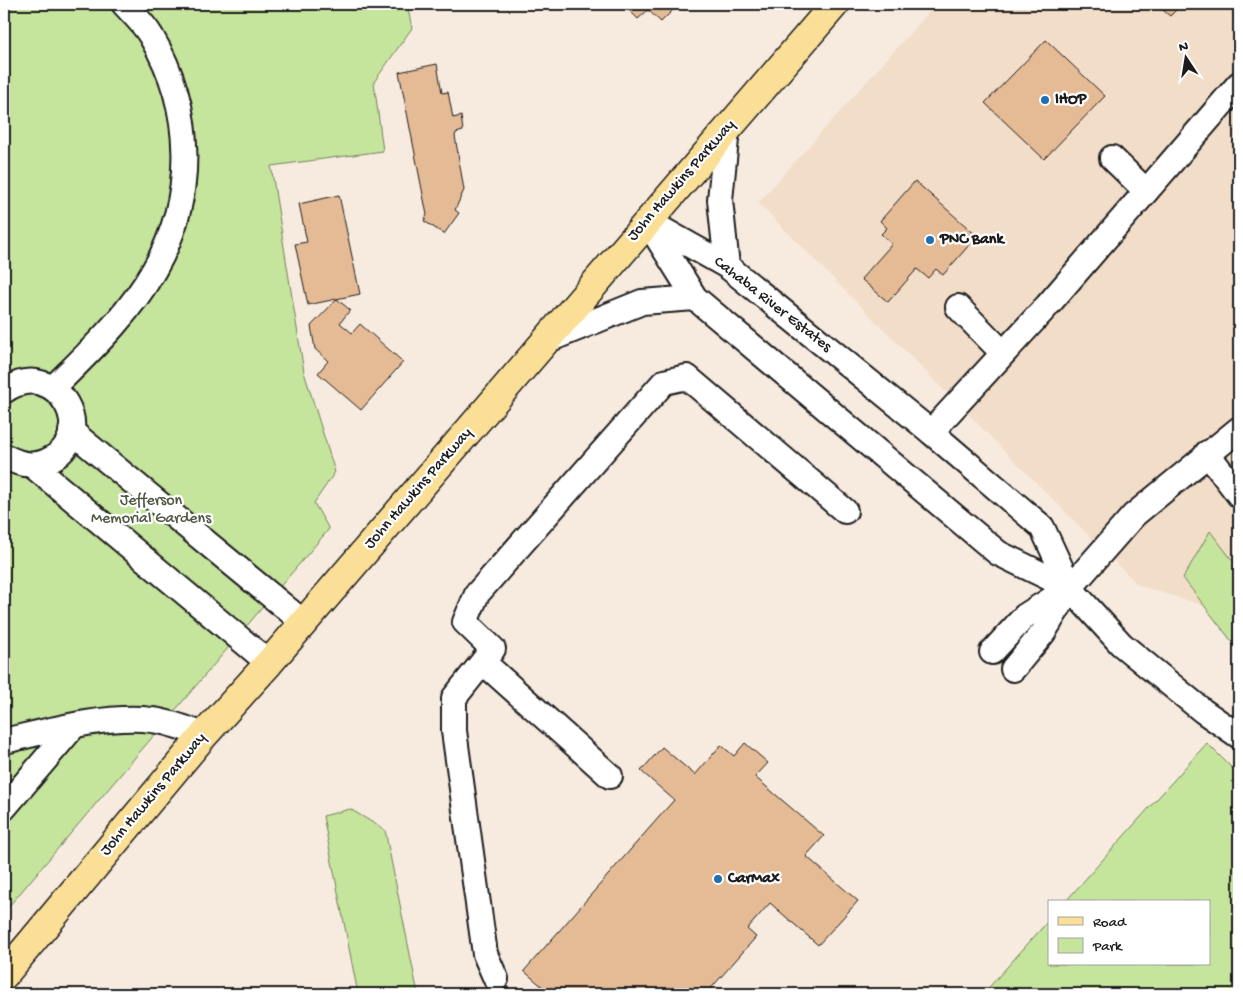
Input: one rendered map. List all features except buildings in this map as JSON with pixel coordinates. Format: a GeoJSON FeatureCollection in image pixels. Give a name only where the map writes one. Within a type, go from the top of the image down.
{"type":"FeatureCollection","features":[{"type":"Feature","properties":{"kind":"main road","name":"John Hawkins Parkway"},"geometry":{"type":"LineString","coordinates":[[4,975],[204,736],[548,340],[647,221],[835,4]]}},
{"type":"Feature","properties":{"kind":"street"},"geometry":{"type":"LineString","coordinates":[[53,388],[110,330],[154,272],[171,239],[180,206],[185,176],[185,138],[178,102],[167,66],[150,34],[124,4]]}},
{"type":"Feature","properties":{"kind":"street"},"geometry":{"type":"LineString","coordinates":[[931,432],[1003,353],[1239,84]]}},
{"type":"Feature","properties":{"kind":"street"},"geometry":{"type":"LineString","coordinates":[[727,129],[720,200],[727,266]]}},
{"type":"Feature","properties":{"kind":"street"},"geometry":{"type":"LineString","coordinates":[[1112,158],[1146,191]]}},
{"type":"Feature","properties":{"kind":"street","name":"Cahaba River Estates"},"geometry":{"type":"LineString","coordinates":[[647,221],[727,266],[931,432],[1042,527],[1070,588],[1122,644],[1203,711],[1239,736]]}},
{"type":"Feature","properties":{"kind":"street","name":"Cahaba River Estates"},"geometry":{"type":"LineString","coordinates":[[647,221],[695,298],[998,553],[1070,588]]}},
{"type":"Feature","properties":{"kind":"street"},"geometry":{"type":"LineString","coordinates":[[548,340],[642,302],[695,298]]}},
{"type":"Feature","properties":{"kind":"street"},"geometry":{"type":"LineString","coordinates":[[958,307],[1003,353]]}},
{"type":"Feature","properties":{"kind":"street"},"geometry":{"type":"LineString","coordinates":[[496,979],[485,954],[454,731],[454,698],[493,649],[465,622],[477,594],[664,382],[687,377],[845,511]]}},
{"type":"Feature","properties":{"kind":"street"},"geometry":{"type":"LineString","coordinates":[[4,391],[12,385],[26,382],[40,382],[53,388],[63,397],[70,409],[71,430],[64,449],[54,458],[41,464],[32,465],[14,462],[4,456]]}},
{"type":"Feature","properties":{"kind":"street"},"geometry":{"type":"LineString","coordinates":[[1013,669],[1043,634],[1070,588],[1134,515],[1239,428]]}},
{"type":"Feature","properties":{"kind":"street"},"geometry":{"type":"LineString","coordinates":[[71,430],[303,622]]}},
{"type":"Feature","properties":{"kind":"street"},"geometry":{"type":"LineString","coordinates":[[1208,453],[1239,495]]}},
{"type":"Feature","properties":{"kind":"street"},"geometry":{"type":"LineString","coordinates":[[32,465],[269,663]]}},
{"type":"Feature","properties":{"kind":"street"},"geometry":{"type":"LineString","coordinates":[[992,652],[1024,616],[1070,588]]}},
{"type":"Feature","properties":{"kind":"street"},"geometry":{"type":"LineString","coordinates":[[483,662],[610,776]]}},
{"type":"Feature","properties":{"kind":"street"},"geometry":{"type":"LineString","coordinates":[[4,740],[119,720],[152,720],[177,725],[204,736]]}},
{"type":"Feature","properties":{"kind":"street"},"geometry":{"type":"LineString","coordinates":[[4,808],[73,727]]}},
{"type":"Feature","properties":{"kind":"shaded area"},"geometry":{"type":"Polygon","coordinates":[[[936,4],[1239,4],[1239,617],[1138,585],[758,203],[936,4]]]}},
{"type":"Feature","properties":{"kind":"green space","name":"Jefferson Memorial Gardens"},"geometry":{"type":"Polygon","coordinates":[[[4,4],[407,4],[412,28],[374,82],[383,151],[271,166],[304,372],[335,472],[314,503],[329,529],[4,912],[4,4]]]}},
{"type":"Feature","properties":{"kind":"green space"},"geometry":{"type":"Polygon","coordinates":[[[1210,531],[1239,569],[1239,651],[1183,578],[1210,531]]]}},
{"type":"Feature","properties":{"kind":"green space"},"geometry":{"type":"Polygon","coordinates":[[[1207,743],[1239,775],[1239,994],[983,994],[1048,921],[1048,966],[1210,966],[1210,900],[1067,900],[1207,743]]]}},
{"type":"Feature","properties":{"kind":"green space"},"geometry":{"type":"Polygon","coordinates":[[[350,809],[385,830],[418,994],[358,994],[323,816],[350,809]]]}},
{"type":"Feature","properties":{"kind":"place","name":"IHOP"},"geometry":{"type":"Point","coordinates":[1045,100]}},
{"type":"Feature","properties":{"kind":"place","name":"PNC Bank"},"geometry":{"type":"Point","coordinates":[930,240]}},
{"type":"Feature","properties":{"kind":"place","name":"CarMax"},"geometry":{"type":"Point","coordinates":[718,879]}}]}
